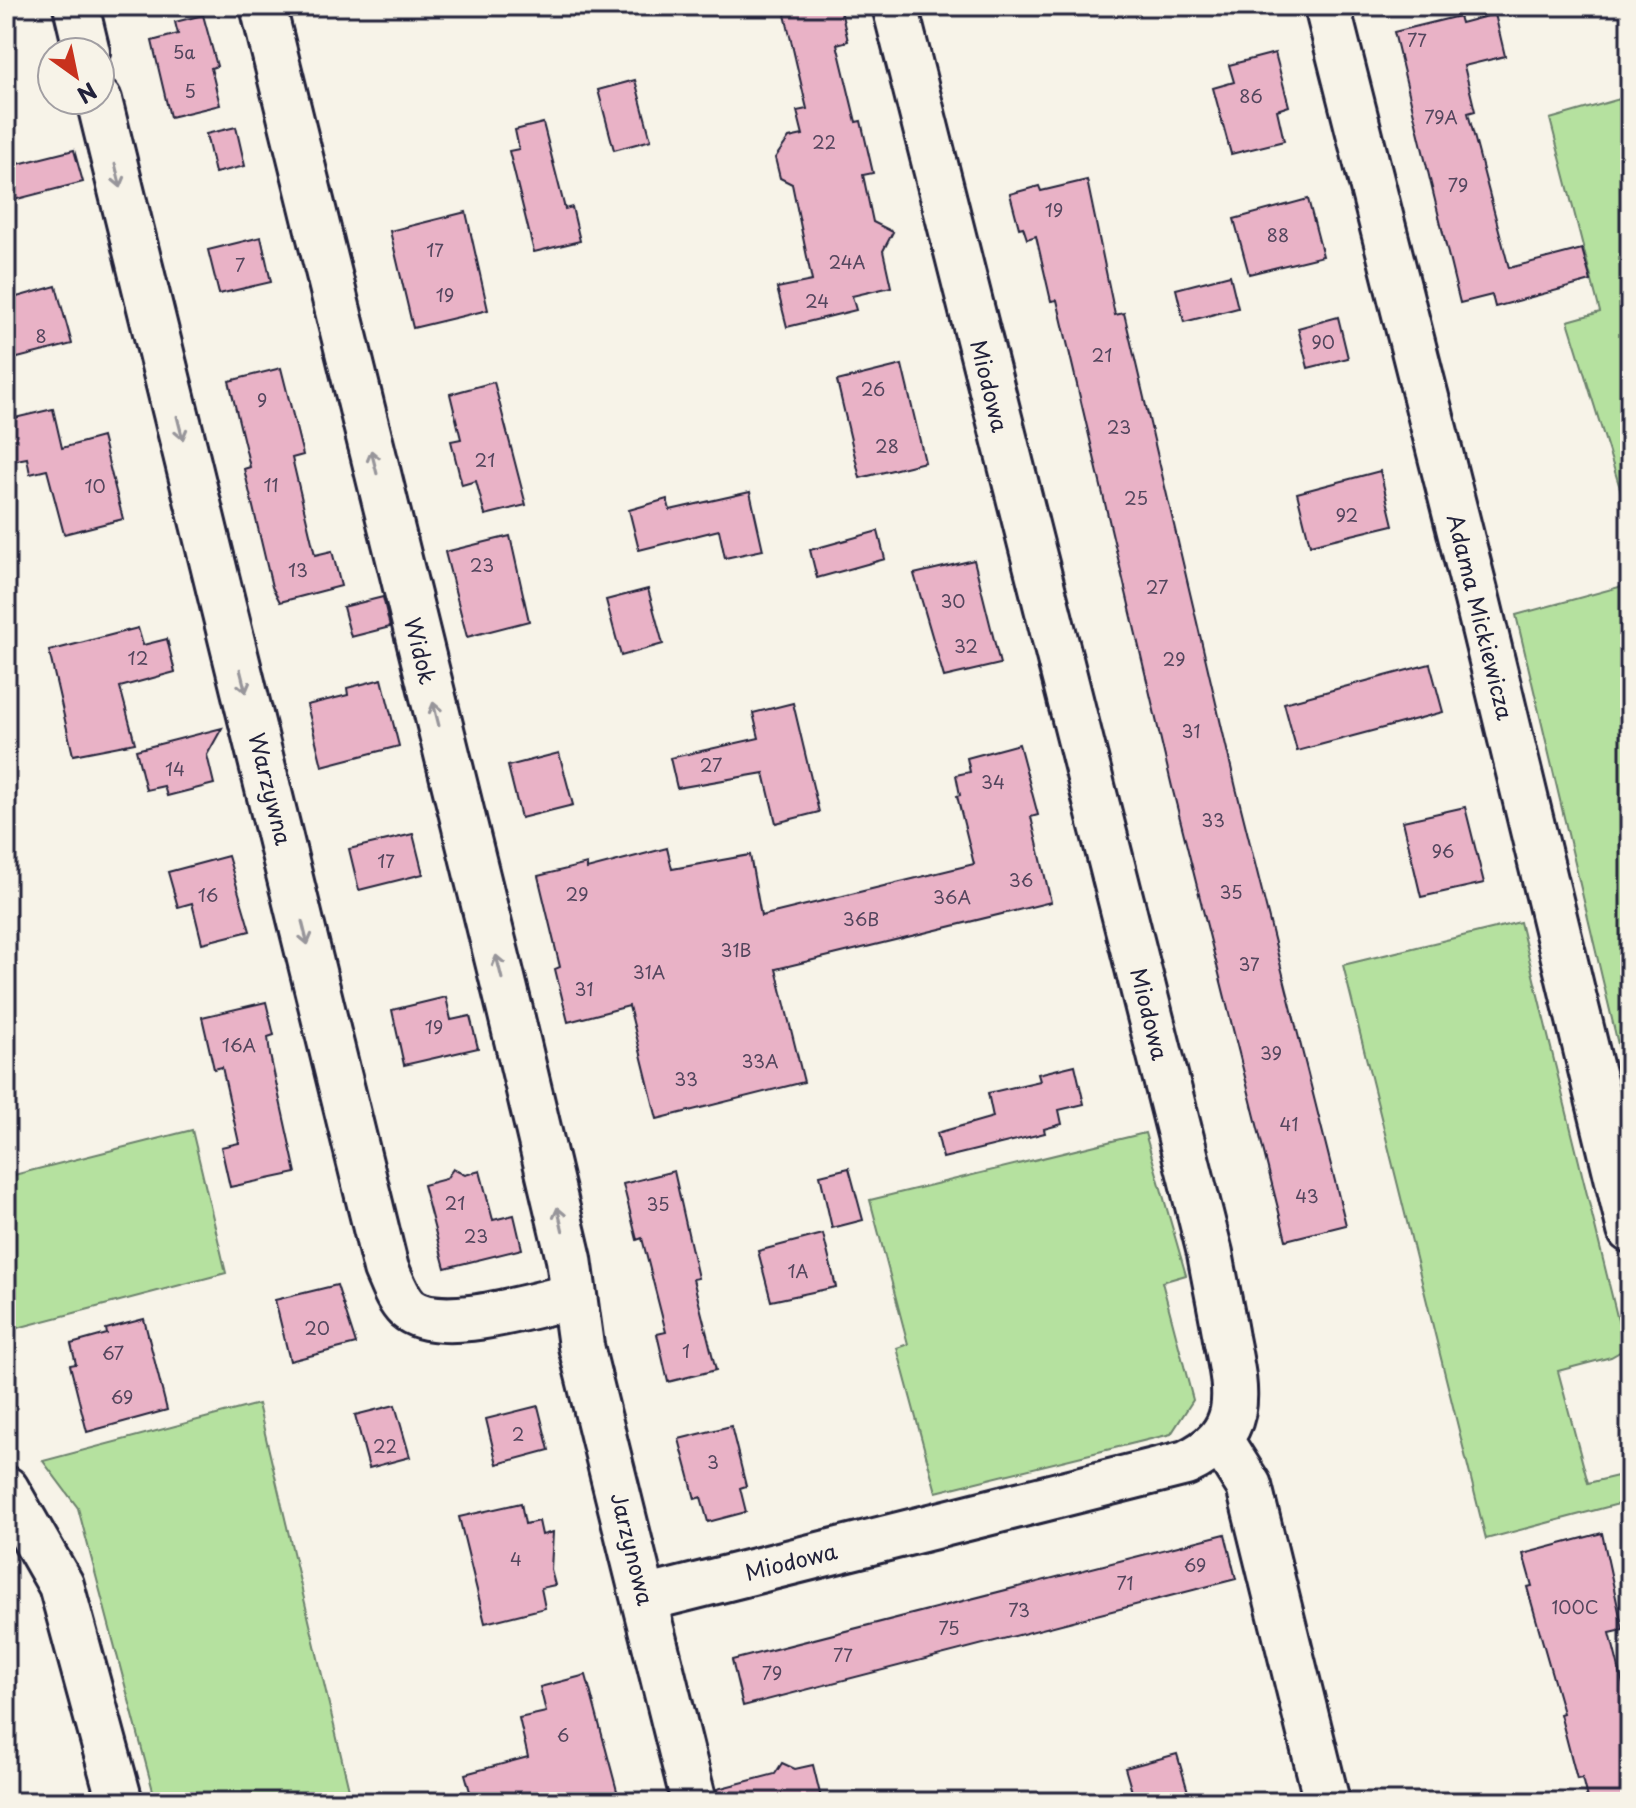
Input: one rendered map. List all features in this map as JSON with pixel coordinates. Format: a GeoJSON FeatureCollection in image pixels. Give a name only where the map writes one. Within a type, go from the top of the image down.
{"type":"FeatureCollection","features":[{"type":"Feature","properties":{"kind":"street"},"geometry":{"type":"LineString","coordinates":[[76,6],[83,36]]}},
{"type":"Feature","properties":{"kind":"street","name":"Widok"},"geometry":{"type":"LineString","coordinates":[[263,6],[513,1024],[569,1259],[574,1296]]}},
{"type":"Feature","properties":{"kind":"street","name":"Miodowa"},"geometry":{"type":"LineString","coordinates":[[644,1599],[1186,1463],[1220,1440],[1230,1423],[1236,1397],[1210,1253],[895,6]]}},
{"type":"Feature","properties":{"kind":"street","name":"Adama Mickiewicza"},"geometry":{"type":"LineString","coordinates":[[1327,6],[1477,599],[1630,1230]]}},
{"type":"Feature","properties":{"kind":"street","name":"Warzywna"},"geometry":{"type":"LineString","coordinates":[[103,116],[386,1269],[406,1307],[431,1318],[480,1316],[574,1296]]}},
{"type":"Feature","properties":{"kind":"street","name":"Jarzynowa"},"geometry":{"type":"LineString","coordinates":[[574,1296],[581,1346],[694,1802]]}},
{"type":"Feature","properties":{"kind":"street"},"geometry":{"type":"LineString","coordinates":[[1220,1440],[1249,1486],[1327,1802]]}},
{"type":"Feature","properties":{"kind":"street"},"geometry":{"type":"LineString","coordinates":[[6,1489],[61,1585],[120,1802]]}},
{"type":"Feature","properties":{"kind":"green space"},"geometry":{"type":"Polygon","coordinates":[[[1630,96],[1630,520],[1568,321],[1600,312],[1550,119],[1630,96]]]}},
{"type":"Feature","properties":{"kind":"green space"},"geometry":{"type":"Polygon","coordinates":[[[1630,584],[1630,1095],[1516,615],[1630,584]]]}},
{"type":"Feature","properties":{"kind":"green space"},"geometry":{"type":"Polygon","coordinates":[[[1520,922],[1625,1349],[1611,1357],[1558,1371],[1588,1483],[1630,1473],[1630,1501],[1486,1539],[1343,965],[1520,922]]]}},
{"type":"Feature","properties":{"kind":"green space"},"geometry":{"type":"Polygon","coordinates":[[[192,1130],[226,1273],[6,1331],[6,1177],[192,1130]]]}},
{"type":"Feature","properties":{"kind":"green space"},"geometry":{"type":"Polygon","coordinates":[[[1145,1133],[1186,1275],[1162,1282],[1193,1400],[1171,1434],[936,1492],[897,1348],[908,1344],[870,1200],[1145,1133]]]}},
{"type":"Feature","properties":{"kind":"green space"},"geometry":{"type":"Polygon","coordinates":[[[258,1404],[352,1802],[156,1802],[78,1508],[43,1461],[258,1404]]]}},
{"type":"Feature","properties":{"kind":"building"},"geometry":{"type":"Polygon","coordinates":[[[783,6],[840,6],[848,41],[837,44],[856,122],[861,121],[873,173],[863,175],[873,222],[893,232],[883,251],[891,287],[852,296],[856,310],[787,327],[777,288],[812,281],[792,184],[780,178],[775,158],[789,138],[803,135],[797,111],[807,109],[783,6]]]}},
{"type":"Feature","properties":{"kind":"building"},"geometry":{"type":"Polygon","coordinates":[[[1495,14],[1505,56],[1464,66],[1475,111],[1468,113],[1509,268],[1582,249],[1591,281],[1495,307],[1492,295],[1460,303],[1394,32],[1459,16],[1461,23],[1495,14]]]}},
{"type":"Feature","properties":{"kind":"building"},"geometry":{"type":"Polygon","coordinates":[[[203,15],[217,66],[211,68],[220,105],[170,117],[152,41],[178,34],[175,22],[203,15]]]}},
{"type":"Feature","properties":{"kind":"building"},"geometry":{"type":"Polygon","coordinates":[[[1275,53],[1289,106],[1277,110],[1284,141],[1231,154],[1213,88],[1234,82],[1229,65],[1275,53]]]}},
{"type":"Feature","properties":{"kind":"building"},"geometry":{"type":"Polygon","coordinates":[[[635,80],[651,140],[614,150],[598,90],[635,80]]]}},
{"type":"Feature","properties":{"kind":"building"},"geometry":{"type":"Polygon","coordinates":[[[543,123],[565,209],[572,207],[580,241],[534,252],[509,151],[519,149],[515,130],[543,123]]]}},
{"type":"Feature","properties":{"kind":"building"},"geometry":{"type":"Polygon","coordinates":[[[236,127],[245,166],[215,173],[206,134],[236,127]]]}},
{"type":"Feature","properties":{"kind":"building"},"geometry":{"type":"Polygon","coordinates":[[[74,150],[83,182],[6,202],[6,167],[74,150]]]}},
{"type":"Feature","properties":{"kind":"building"},"geometry":{"type":"Polygon","coordinates":[[[1087,180],[1115,315],[1124,313],[1236,788],[1346,1225],[1286,1240],[1172,787],[1057,300],[1051,301],[1036,236],[1027,239],[1023,227],[1019,228],[1010,194],[1039,186],[1041,191],[1087,180]]]}},
{"type":"Feature","properties":{"kind":"building"},"geometry":{"type":"Polygon","coordinates":[[[1308,199],[1323,256],[1249,274],[1234,219],[1308,199]]]}},
{"type":"Feature","properties":{"kind":"building"},"geometry":{"type":"Polygon","coordinates":[[[466,212],[488,310],[413,328],[390,231],[466,212]]]}},
{"type":"Feature","properties":{"kind":"building"},"geometry":{"type":"Polygon","coordinates":[[[261,237],[271,282],[219,294],[208,250],[261,237]]]}},
{"type":"Feature","properties":{"kind":"building"},"geometry":{"type":"Polygon","coordinates":[[[1230,275],[1238,308],[1184,322],[1176,289],[1230,275]]]}},
{"type":"Feature","properties":{"kind":"building"},"geometry":{"type":"Polygon","coordinates":[[[56,286],[72,344],[6,361],[6,300],[56,286]]]}},
{"type":"Feature","properties":{"kind":"building"},"geometry":{"type":"Polygon","coordinates":[[[1338,317],[1348,358],[1308,368],[1298,328],[1338,317]]]}},
{"type":"Feature","properties":{"kind":"building"},"geometry":{"type":"Polygon","coordinates":[[[902,365],[925,462],[860,478],[837,381],[902,365]]]}},
{"type":"Feature","properties":{"kind":"building"},"geometry":{"type":"Polygon","coordinates":[[[281,368],[303,455],[292,458],[315,555],[332,551],[341,586],[280,602],[272,587],[244,469],[250,467],[229,381],[281,368]]]}},
{"type":"Feature","properties":{"kind":"building"},"geometry":{"type":"Polygon","coordinates":[[[494,382],[526,505],[485,515],[476,481],[462,485],[451,441],[461,439],[450,394],[494,382]]]}},
{"type":"Feature","properties":{"kind":"building"},"geometry":{"type":"Polygon","coordinates":[[[53,409],[62,448],[102,437],[123,519],[64,534],[47,470],[30,474],[27,458],[6,462],[6,420],[53,409]]]}},
{"type":"Feature","properties":{"kind":"building"},"geometry":{"type":"Polygon","coordinates":[[[1380,471],[1393,525],[1310,545],[1297,493],[1380,471]]]}},
{"type":"Feature","properties":{"kind":"building"},"geometry":{"type":"Polygon","coordinates":[[[750,492],[763,550],[725,558],[719,530],[639,550],[629,510],[667,499],[670,510],[750,492]]]}},
{"type":"Feature","properties":{"kind":"building"},"geometry":{"type":"Polygon","coordinates":[[[878,531],[885,559],[817,578],[810,550],[878,531]]]}},
{"type":"Feature","properties":{"kind":"building"},"geometry":{"type":"Polygon","coordinates":[[[510,536],[529,621],[467,637],[445,552],[510,536]]]}},
{"type":"Feature","properties":{"kind":"building"},"geometry":{"type":"Polygon","coordinates":[[[974,560],[1000,664],[944,677],[914,574],[974,560]]]}},
{"type":"Feature","properties":{"kind":"building"},"geometry":{"type":"Polygon","coordinates":[[[648,589],[663,644],[621,656],[606,600],[648,589]]]}},
{"type":"Feature","properties":{"kind":"building"},"geometry":{"type":"Polygon","coordinates":[[[383,597],[390,627],[351,637],[343,607],[383,597]]]}},
{"type":"Feature","properties":{"kind":"building"},"geometry":{"type":"Polygon","coordinates":[[[138,628],[143,645],[167,639],[175,672],[120,687],[135,743],[73,755],[49,651],[138,628]]]}},
{"type":"Feature","properties":{"kind":"building"},"geometry":{"type":"Polygon","coordinates":[[[1430,664],[1443,712],[1297,751],[1284,703],[1430,664]]]}},
{"type":"Feature","properties":{"kind":"building"},"geometry":{"type":"Polygon","coordinates":[[[382,679],[399,746],[322,766],[307,705],[348,695],[347,688],[382,679]]]}},
{"type":"Feature","properties":{"kind":"building"},"geometry":{"type":"Polygon","coordinates":[[[793,703],[819,812],[776,823],[764,773],[677,788],[670,758],[759,738],[753,713],[793,703]]]}},
{"type":"Feature","properties":{"kind":"building"},"geometry":{"type":"Polygon","coordinates":[[[222,728],[207,755],[214,784],[167,796],[164,786],[146,790],[136,750],[222,728]]]}},
{"type":"Feature","properties":{"kind":"building"},"geometry":{"type":"Polygon","coordinates":[[[1019,744],[1038,815],[1031,817],[1051,902],[776,969],[804,1082],[657,1119],[629,1006],[568,1022],[555,969],[560,967],[538,876],[587,864],[587,869],[667,848],[672,869],[750,855],[761,916],[974,864],[957,796],[960,795],[956,775],[970,772],[967,758],[1019,744]]]}},
{"type":"Feature","properties":{"kind":"building"},"geometry":{"type":"Polygon","coordinates":[[[559,753],[573,805],[521,818],[508,766],[559,753]]]}},
{"type":"Feature","properties":{"kind":"building"},"geometry":{"type":"Polygon","coordinates":[[[1465,807],[1484,883],[1421,897],[1403,821],[1465,807]]]}},
{"type":"Feature","properties":{"kind":"building"},"geometry":{"type":"Polygon","coordinates":[[[413,834],[423,874],[359,890],[349,849],[413,834]]]}},
{"type":"Feature","properties":{"kind":"building"},"geometry":{"type":"Polygon","coordinates":[[[228,856],[250,931],[202,943],[192,903],[178,907],[168,872],[228,856]]]}},
{"type":"Feature","properties":{"kind":"building"},"geometry":{"type":"Polygon","coordinates":[[[446,997],[451,1020],[470,1016],[478,1048],[404,1065],[392,1010],[446,997]]]}},
{"type":"Feature","properties":{"kind":"building"},"geometry":{"type":"Polygon","coordinates":[[[266,1002],[274,1035],[268,1037],[270,1055],[296,1173],[230,1187],[221,1147],[239,1143],[222,1067],[214,1069],[202,1017],[266,1002]]]}},
{"type":"Feature","properties":{"kind":"building"},"geometry":{"type":"Polygon","coordinates":[[[1075,1065],[1084,1104],[1059,1110],[1062,1124],[1044,1129],[1045,1133],[943,1158],[937,1133],[993,1117],[988,1093],[1040,1081],[1038,1074],[1075,1065]]]}},
{"type":"Feature","properties":{"kind":"building"},"geometry":{"type":"Polygon","coordinates":[[[849,1168],[863,1220],[832,1228],[820,1175],[849,1168]]]}},
{"type":"Feature","properties":{"kind":"building"},"geometry":{"type":"Polygon","coordinates":[[[453,1169],[465,1175],[480,1171],[493,1220],[514,1215],[522,1249],[445,1268],[423,1185],[446,1179],[453,1169]]]}},
{"type":"Feature","properties":{"kind":"building"},"geometry":{"type":"Polygon","coordinates":[[[674,1171],[698,1278],[693,1279],[716,1370],[668,1382],[657,1334],[666,1332],[642,1238],[637,1240],[623,1184],[674,1171]]]}},
{"type":"Feature","properties":{"kind":"building"},"geometry":{"type":"Polygon","coordinates":[[[823,1234],[836,1287],[771,1301],[758,1251],[823,1234]]]}},
{"type":"Feature","properties":{"kind":"building"},"geometry":{"type":"Polygon","coordinates":[[[337,1285],[356,1344],[290,1361],[275,1300],[337,1285]]]}},
{"type":"Feature","properties":{"kind":"building"},"geometry":{"type":"Polygon","coordinates":[[[144,1319],[167,1410],[87,1432],[70,1365],[76,1364],[71,1344],[107,1334],[106,1329],[144,1319]]]}},
{"type":"Feature","properties":{"kind":"building"},"geometry":{"type":"Polygon","coordinates":[[[395,1405],[410,1457],[369,1468],[355,1415],[395,1405]]]}},
{"type":"Feature","properties":{"kind":"building"},"geometry":{"type":"Polygon","coordinates":[[[538,1406],[549,1450],[497,1464],[486,1419],[538,1406]]]}},
{"type":"Feature","properties":{"kind":"building"},"geometry":{"type":"Polygon","coordinates":[[[731,1426],[746,1486],[740,1488],[746,1512],[708,1522],[701,1497],[695,1499],[679,1439],[731,1426]]]}},
{"type":"Feature","properties":{"kind":"building"},"geometry":{"type":"Polygon","coordinates":[[[521,1503],[525,1524],[539,1521],[542,1535],[553,1532],[551,1570],[555,1585],[541,1588],[545,1608],[485,1623],[459,1517],[521,1503]]]}},
{"type":"Feature","properties":{"kind":"building"},"geometry":{"type":"Polygon","coordinates":[[[1602,1533],[1623,1630],[1610,1633],[1630,1712],[1630,1802],[1588,1802],[1582,1778],[1577,1779],[1560,1714],[1563,1713],[1527,1587],[1532,1586],[1523,1554],[1602,1533]]]}},
{"type":"Feature","properties":{"kind":"building"},"geometry":{"type":"Polygon","coordinates":[[[1225,1534],[1236,1579],[743,1706],[732,1660],[1225,1534]]]}},
{"type":"Feature","properties":{"kind":"building"},"geometry":{"type":"Polygon","coordinates":[[[586,1675],[620,1802],[473,1802],[465,1774],[528,1757],[519,1718],[546,1712],[540,1687],[586,1675]]]}},
{"type":"Feature","properties":{"kind":"building"},"geometry":{"type":"Polygon","coordinates":[[[1177,1754],[1191,1802],[1135,1802],[1125,1768],[1177,1754]]]}},
{"type":"Feature","properties":{"kind":"building"},"geometry":{"type":"Polygon","coordinates":[[[782,1763],[795,1769],[813,1765],[822,1802],[718,1802],[717,1789],[775,1774],[782,1763]]]}}]}
